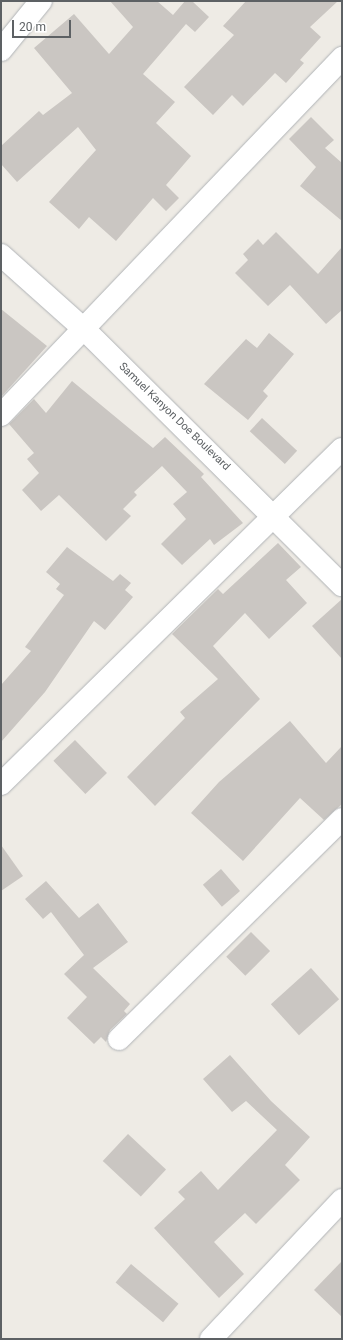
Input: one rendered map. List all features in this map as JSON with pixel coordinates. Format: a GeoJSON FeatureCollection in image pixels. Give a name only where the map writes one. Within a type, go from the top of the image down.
{"type":"FeatureCollection","features":[{"type":"Feature","properties":{"kind":"street"},"geometry":{"type":"LineString","coordinates":[[1,50],[41,1]]}},
{"type":"Feature","properties":{"kind":"street"},"geometry":{"type":"LineString","coordinates":[[1,416],[85,330],[342,58]]}},
{"type":"Feature","properties":{"kind":"street","name":"Samuel Kanyon Doe Boulevard"},"geometry":{"type":"LineString","coordinates":[[1,255],[85,330],[276,516],[342,585]]}},
{"type":"Feature","properties":{"kind":"street"},"geometry":{"type":"LineString","coordinates":[[1,784],[276,516],[342,449]]}},
{"type":"Feature","properties":{"kind":"street"},"geometry":{"type":"LineString","coordinates":[[119,1039],[342,819]]}},
{"type":"Feature","properties":{"kind":"street"},"geometry":{"type":"LineString","coordinates":[[210,1339],[342,1200]]}},
{"type":"Feature","properties":{"kind":"building"},"geometry":{"type":"Polygon","coordinates":[[[110,1],[157,1],[173,15],[185,1],[192,1],[209,17],[195,32],[186,24],[143,74],[175,102],[156,123],[191,156],[166,185],[179,198],[166,211],[153,198],[116,241],[89,217],[79,229],[49,202],[96,150],[78,127],[17,182],[1,164],[1,146],[39,111],[43,115],[72,93],[34,48],[74,14],[109,54],[133,27],[110,1]]]}},
{"type":"Feature","properties":{"kind":"building"},"geometry":{"type":"Polygon","coordinates":[[[246,1],[338,1],[310,27],[321,37],[300,60],[304,63],[286,83],[275,73],[243,106],[232,95],[213,115],[184,87],[234,35],[223,26],[246,1]]]}},
{"type":"Feature","properties":{"kind":"building"},"geometry":{"type":"Polygon","coordinates":[[[311,117],[334,140],[325,148],[342,163],[342,221],[300,186],[316,167],[289,139],[311,117]]]}},
{"type":"Feature","properties":{"kind":"building"},"geometry":{"type":"Polygon","coordinates":[[[276,232],[318,274],[342,247],[342,310],[326,324],[290,285],[268,306],[235,273],[248,260],[243,254],[258,239],[263,245],[276,232]]]}},
{"type":"Feature","properties":{"kind":"building"},"geometry":{"type":"Polygon","coordinates":[[[1,309],[47,346],[1,397],[1,309]]]}},
{"type":"Feature","properties":{"kind":"building"},"geometry":{"type":"Polygon","coordinates":[[[269,333],[294,354],[263,391],[268,396],[248,420],[204,384],[246,339],[257,348],[269,333]]]}},
{"type":"Feature","properties":{"kind":"building"},"geometry":{"type":"Polygon","coordinates":[[[72,381],[153,448],[165,437],[204,474],[201,477],[243,523],[214,545],[210,539],[182,565],[161,544],[186,519],[173,504],[187,492],[162,466],[134,492],[137,495],[123,509],[131,516],[106,541],[59,495],[41,511],[22,490],[39,473],[27,459],[34,453],[9,424],[34,399],[46,413],[72,381]]]}},
{"type":"Feature","properties":{"kind":"building"},"geometry":{"type":"Polygon","coordinates":[[[262,418],[297,451],[285,464],[250,431],[262,418]]]}},
{"type":"Feature","properties":{"kind":"building"},"geometry":{"type":"Polygon","coordinates":[[[278,543],[301,567],[286,580],[307,603],[269,639],[245,613],[213,646],[260,699],[155,806],[127,777],[185,718],[180,712],[218,679],[172,634],[218,589],[223,594],[278,543]]]}},
{"type":"Feature","properties":{"kind":"building"},"geometry":{"type":"Polygon","coordinates":[[[67,547],[113,581],[120,574],[131,583],[125,590],[133,597],[105,630],[94,621],[45,692],[1,742],[1,685],[31,651],[25,647],[64,595],[56,589],[60,584],[46,572],[67,547]]]}},
{"type":"Feature","properties":{"kind":"building"},"geometry":{"type":"Polygon","coordinates":[[[342,599],[342,659],[312,626],[342,599]]]}},
{"type":"Feature","properties":{"kind":"building"},"geometry":{"type":"Polygon","coordinates":[[[290,721],[326,763],[342,746],[342,804],[324,820],[300,798],[243,861],[191,813],[219,782],[290,721]]]}},
{"type":"Feature","properties":{"kind":"building"},"geometry":{"type":"Polygon","coordinates":[[[75,740],[107,773],[85,794],[53,761],[75,740]]]}},
{"type":"Feature","properties":{"kind":"building"},"geometry":{"type":"Polygon","coordinates":[[[1,845],[23,876],[1,891],[1,845]]]}},
{"type":"Feature","properties":{"kind":"building"},"geometry":{"type":"Polygon","coordinates":[[[221,869],[240,891],[222,907],[203,885],[221,869]]]}},
{"type":"Feature","properties":{"kind":"building"},"geometry":{"type":"Polygon","coordinates":[[[46,881],[79,918],[98,903],[128,942],[93,968],[130,1004],[124,1011],[127,1014],[110,1030],[106,1042],[101,1037],[94,1044],[67,1018],[87,997],[64,974],[84,955],[51,912],[43,919],[25,899],[46,881]]]}},
{"type":"Feature","properties":{"kind":"building"},"geometry":{"type":"Polygon","coordinates":[[[251,932],[270,951],[245,976],[226,957],[251,932]]]}},
{"type":"Feature","properties":{"kind":"building"},"geometry":{"type":"Polygon","coordinates":[[[311,968],[339,999],[299,1035],[271,1004],[311,968]]]}},
{"type":"Feature","properties":{"kind":"building"},"geometry":{"type":"Polygon","coordinates":[[[230,1055],[271,1101],[310,1137],[285,1165],[300,1180],[256,1224],[245,1213],[214,1242],[244,1274],[219,1298],[154,1228],[185,1199],[178,1192],[201,1171],[218,1190],[277,1130],[246,1101],[232,1112],[203,1079],[230,1055]]]}},
{"type":"Feature","properties":{"kind":"building"},"geometry":{"type":"Polygon","coordinates":[[[128,1134],[166,1169],[141,1197],[103,1161],[128,1134]]]}},
{"type":"Feature","properties":{"kind":"building"},"geometry":{"type":"Polygon","coordinates":[[[342,1261],[342,1317],[314,1290],[342,1261]]]}},
{"type":"Feature","properties":{"kind":"building"},"geometry":{"type":"Polygon","coordinates":[[[131,1264],[178,1304],[163,1322],[116,1282],[131,1264]]]}}]}
